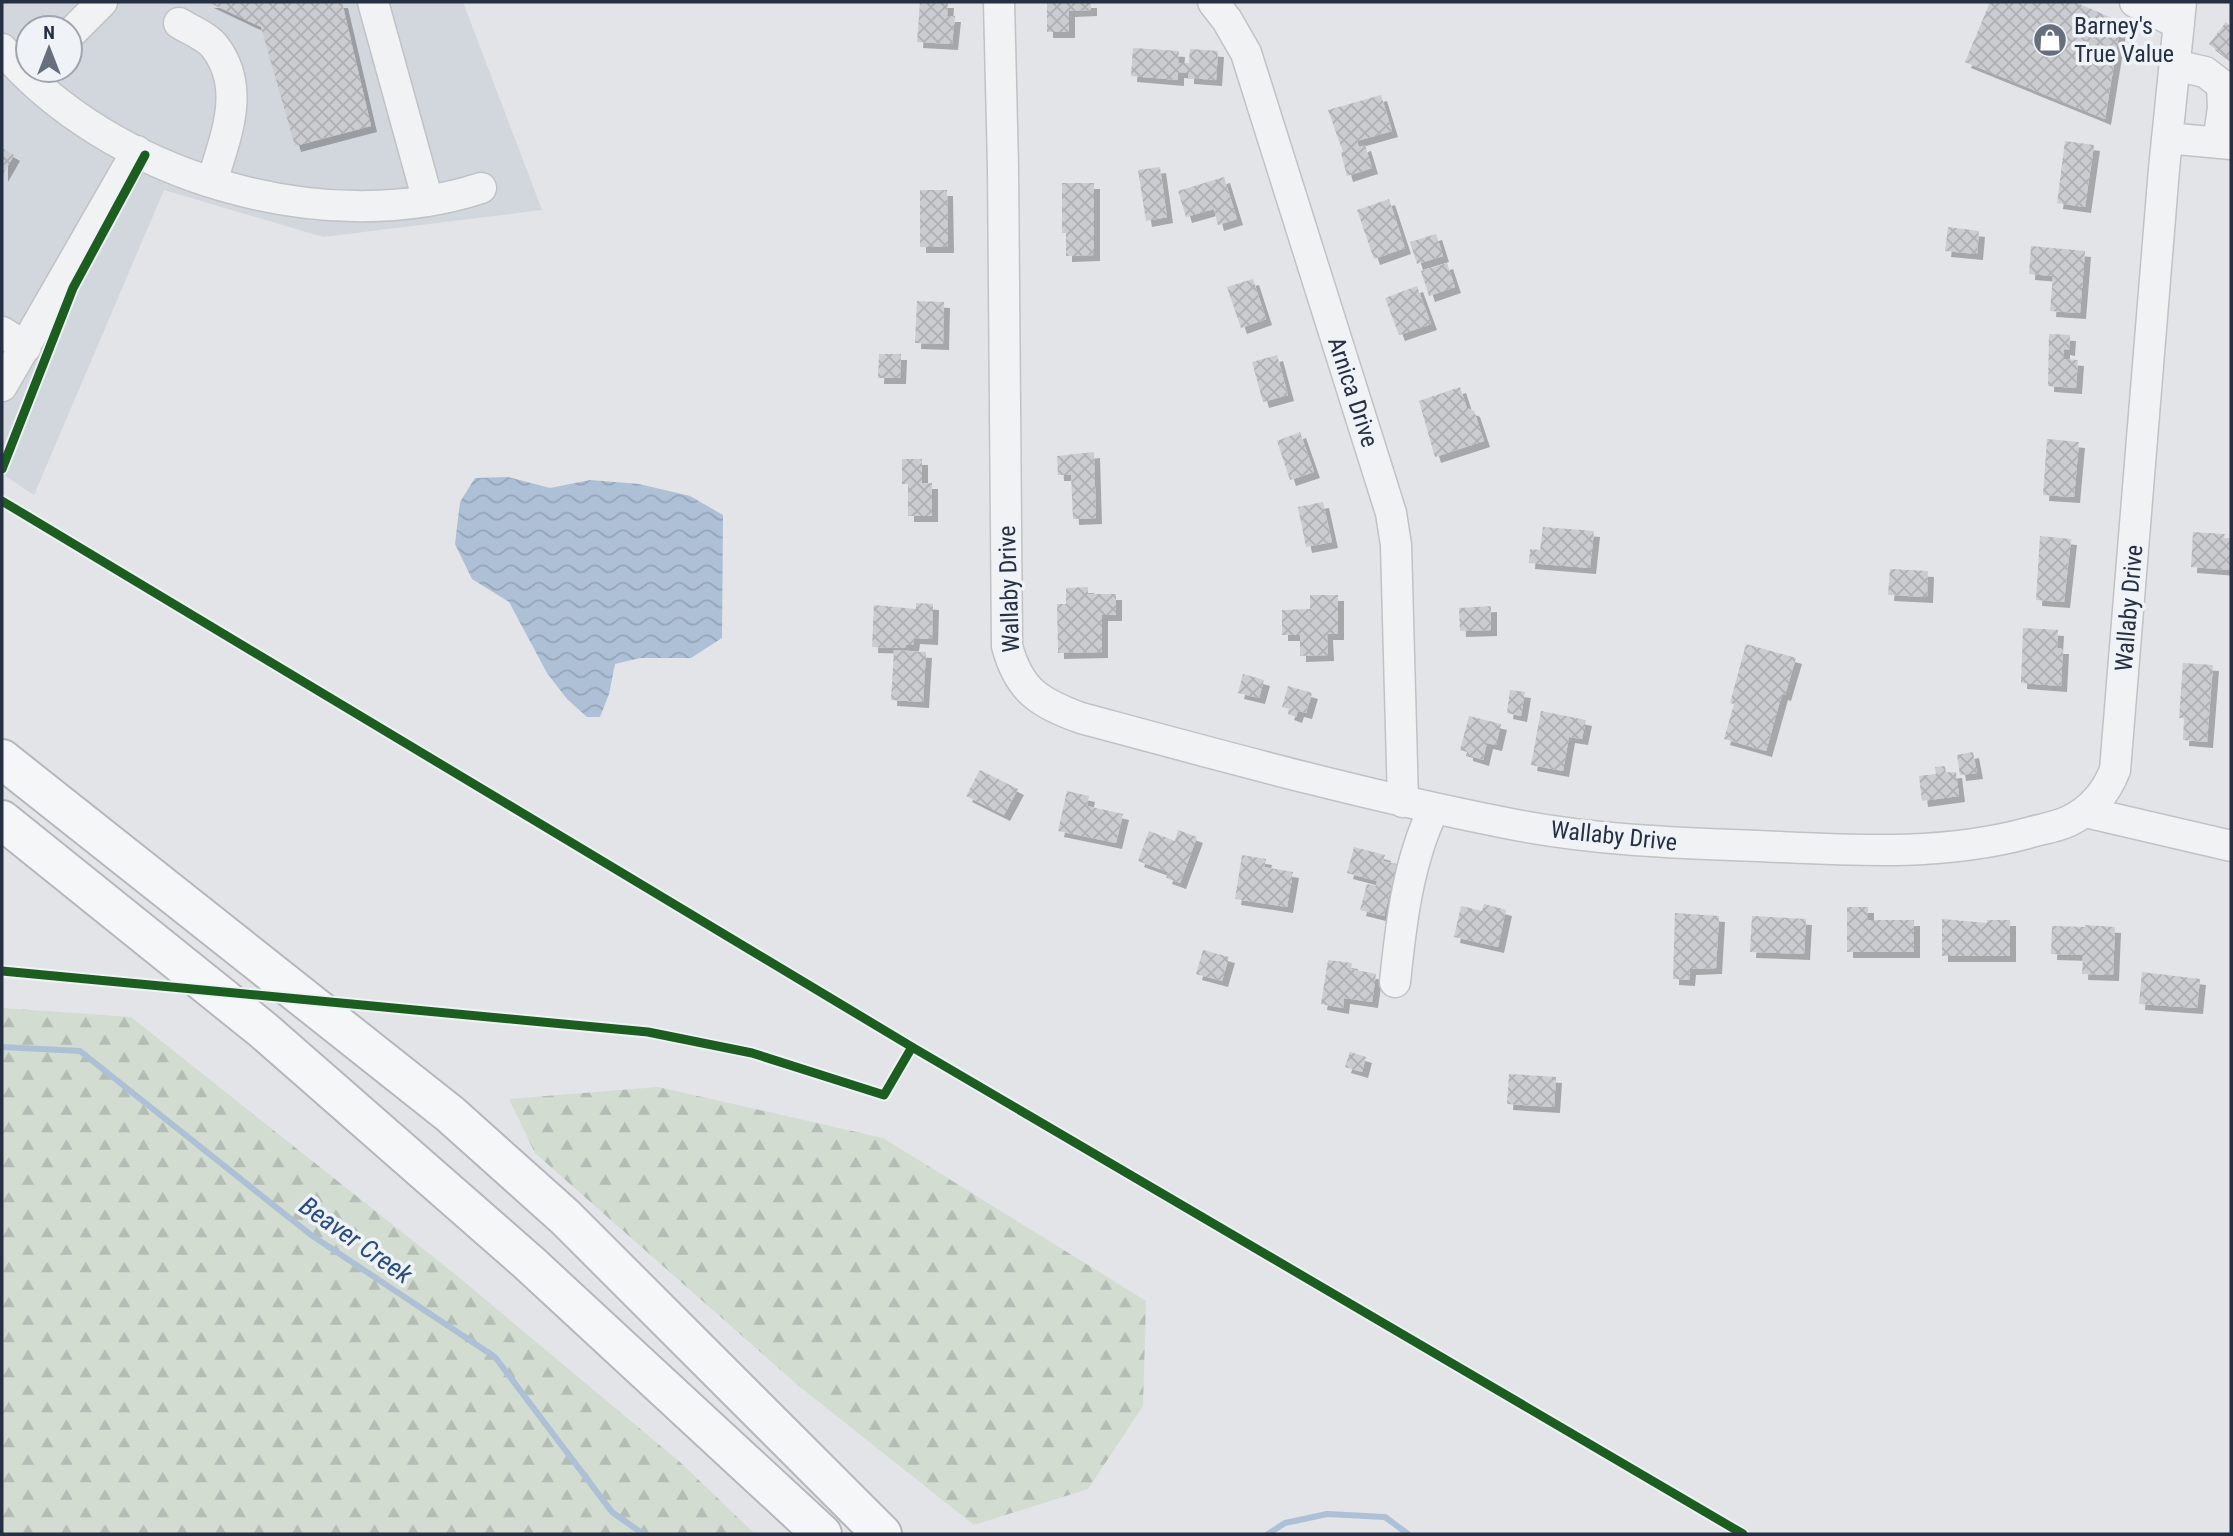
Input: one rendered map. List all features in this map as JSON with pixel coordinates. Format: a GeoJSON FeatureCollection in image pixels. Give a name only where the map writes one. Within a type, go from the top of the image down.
{"type":"FeatureCollection","features":[{"type":"Feature","properties":{"kind":"highway"},"geometry":{"type":"LineString","coordinates":[[2,760],[450,1114],[565,1217],[882,1534]]}},
{"type":"Feature","properties":{"kind":"highway"},"geometry":{"type":"LineString","coordinates":[[2,820],[137,932],[263,1030],[528,1262],[822,1534]]}},
{"type":"Feature","properties":{"kind":"street"},"geometry":{"type":"LineString","coordinates":[[84,20],[102,2]]}},
{"type":"Feature","properties":{"kind":"street"},"geometry":{"type":"LineString","coordinates":[[373,2],[428,201]]}},
{"type":"Feature","properties":{"kind":"street","name":"Wallaby Drive"},"geometry":{"type":"LineString","coordinates":[[999,2],[1007,646],[1016,674],[1030,692],[1044,703],[1081,718],[1403,802],[1509,824],[1591,836],[1871,852],[1930,850],[1988,842],[2068,821],[2085,812],[2108,789],[2115,770],[2167,138],[2180,13]]}},
{"type":"Feature","properties":{"kind":"street","name":"Arnica Drive"},"geometry":{"type":"LineString","coordinates":[[1213,2],[1246,53],[1391,513],[1396,545],[1403,802]]}},
{"type":"Feature","properties":{"kind":"street"},"geometry":{"type":"LineString","coordinates":[[2135,2],[2180,13]]}},
{"type":"Feature","properties":{"kind":"street"},"geometry":{"type":"LineString","coordinates":[[179,23],[215,46],[229,75],[234,106],[212,182]]}},
{"type":"Feature","properties":{"kind":"street"},"geometry":{"type":"LineString","coordinates":[[2167,138],[2225,143],[2222,85],[2205,72],[2175,65]]}},
{"type":"Feature","properties":{"kind":"street"},"geometry":{"type":"LineString","coordinates":[[42,84],[58,103],[137,151],[212,182],[271,197],[323,205],[354,206],[428,201],[481,188]]}},
{"type":"Feature","properties":{"kind":"street"},"geometry":{"type":"LineString","coordinates":[[2,386],[14,340],[137,151]]}},
{"type":"Feature","properties":{"kind":"street"},"geometry":{"type":"LineString","coordinates":[[1395,982],[1401,923],[1420,837],[1434,808]]}},
{"type":"Feature","properties":{"kind":"street"},"geometry":{"type":"LineString","coordinates":[[2085,812],[2231,846]]}},
{"type":"Feature","properties":{"kind":"shaded area"},"geometry":{"type":"Polygon","coordinates":[[[2,2],[463,2],[542,210],[323,237],[164,190],[34,495],[2,474],[2,2]]]}},
{"type":"Feature","properties":{"kind":"green space"},"geometry":{"type":"Polygon","coordinates":[[[2,1008],[131,1017],[456,1275],[681,1463],[755,1534],[2,1534],[2,1008]]]}},
{"type":"Feature","properties":{"kind":"green space"},"geometry":{"type":"Polygon","coordinates":[[[658,1087],[883,1138],[1146,1301],[1143,1406],[1088,1489],[974,1525],[800,1387],[535,1153],[509,1099],[658,1087]]]}},
{"type":"Feature","properties":{"kind":"water"},"geometry":{"type":"Polygon","coordinates":[[[508,477],[550,488],[590,480],[639,484],[690,496],[723,515],[722,638],[691,658],[640,658],[615,664],[609,694],[600,717],[587,717],[567,699],[547,673],[509,602],[472,579],[455,544],[460,502],[475,478],[508,477]]]}},
{"type":"Feature","properties":{"kind":"building"},"geometry":{"type":"Polygon","coordinates":[[[208,2],[342,2],[371,126],[295,146],[261,27],[208,2]]]}},
{"type":"Feature","properties":{"kind":"building"},"geometry":{"type":"Polygon","coordinates":[[[920,2],[948,2],[947,16],[955,16],[952,44],[917,42],[920,2]]]}},
{"type":"Feature","properties":{"kind":"building"},"geometry":{"type":"Polygon","coordinates":[[[1047,2],[1091,2],[1091,10],[1069,11],[1069,32],[1047,32],[1047,2]]]}},
{"type":"Feature","properties":{"kind":"building"},"geometry":{"type":"Polygon","coordinates":[[[1990,2],[2075,2],[2121,22],[2105,119],[1965,62],[1990,2]]]}},
{"type":"Feature","properties":{"kind":"building"},"geometry":{"type":"Polygon","coordinates":[[[2226,22],[2231,27],[2231,61],[2209,44],[2226,22]]]}},
{"type":"Feature","properties":{"kind":"building"},"geometry":{"type":"Polygon","coordinates":[[[1133,48],[1179,51],[1178,63],[1189,63],[1190,49],[1218,51],[1216,80],[1188,78],[1188,73],[1178,72],[1178,80],[1131,76],[1133,48]]]}},
{"type":"Feature","properties":{"kind":"building"},"geometry":{"type":"Polygon","coordinates":[[[1381,95],[1392,131],[1357,141],[1359,147],[1365,145],[1372,168],[1347,176],[1341,153],[1343,152],[1328,110],[1381,95]]]}},
{"type":"Feature","properties":{"kind":"building"},"geometry":{"type":"Polygon","coordinates":[[[2065,141],[2094,145],[2085,207],[2057,203],[2065,141]]]}},
{"type":"Feature","properties":{"kind":"building"},"geometry":{"type":"Polygon","coordinates":[[[2,148],[14,155],[2,176],[2,148]]]}},
{"type":"Feature","properties":{"kind":"building"},"geometry":{"type":"Polygon","coordinates":[[[1160,167],[1167,217],[1146,221],[1138,170],[1160,167]]]}},
{"type":"Feature","properties":{"kind":"building"},"geometry":{"type":"Polygon","coordinates":[[[1224,177],[1237,219],[1218,225],[1214,209],[1186,217],[1178,191],[1224,177]]]}},
{"type":"Feature","properties":{"kind":"building"},"geometry":{"type":"Polygon","coordinates":[[[1062,183],[1094,183],[1094,255],[1066,256],[1066,233],[1062,233],[1062,183]]]}},
{"type":"Feature","properties":{"kind":"building"},"geometry":{"type":"Polygon","coordinates":[[[920,190],[947,190],[948,247],[920,247],[920,190]]]}},
{"type":"Feature","properties":{"kind":"building"},"geometry":{"type":"Polygon","coordinates":[[[1389,199],[1405,248],[1374,259],[1357,210],[1389,199]]]}},
{"type":"Feature","properties":{"kind":"building"},"geometry":{"type":"Polygon","coordinates":[[[1948,227],[1979,231],[1977,254],[1945,251],[1948,227]]]}},
{"type":"Feature","properties":{"kind":"building"},"geometry":{"type":"Polygon","coordinates":[[[1436,234],[1443,256],[1417,264],[1410,242],[1436,234]]]}},
{"type":"Feature","properties":{"kind":"building"},"geometry":{"type":"Polygon","coordinates":[[[2031,246],[2085,251],[2080,313],[2050,311],[2053,276],[2029,274],[2031,246]]]}},
{"type":"Feature","properties":{"kind":"building"},"geometry":{"type":"Polygon","coordinates":[[[1447,263],[1455,287],[1429,296],[1421,271],[1447,263]]]}},
{"type":"Feature","properties":{"kind":"building"},"geometry":{"type":"Polygon","coordinates":[[[1253,279],[1266,319],[1241,328],[1227,287],[1253,279]]]}},
{"type":"Feature","properties":{"kind":"building"},"geometry":{"type":"Polygon","coordinates":[[[1417,286],[1431,324],[1399,335],[1385,298],[1417,286]]]}},
{"type":"Feature","properties":{"kind":"building"},"geometry":{"type":"Polygon","coordinates":[[[917,301],[944,302],[943,344],[915,343],[917,301]]]}},
{"type":"Feature","properties":{"kind":"building"},"geometry":{"type":"Polygon","coordinates":[[[2049,334],[2070,335],[2069,350],[2064,349],[2064,359],[2078,360],[2076,388],[2048,386],[2049,334]]]}},
{"type":"Feature","properties":{"kind":"building"},"geometry":{"type":"Polygon","coordinates":[[[879,354],[901,354],[900,378],[878,378],[879,354]]]}},
{"type":"Feature","properties":{"kind":"building"},"geometry":{"type":"Polygon","coordinates":[[[1277,355],[1288,395],[1263,402],[1252,362],[1277,355]]]}},
{"type":"Feature","properties":{"kind":"building"},"geometry":{"type":"Polygon","coordinates":[[[1460,387],[1467,408],[1474,411],[1484,441],[1435,457],[1419,401],[1460,387]]]}},
{"type":"Feature","properties":{"kind":"building"},"geometry":{"type":"Polygon","coordinates":[[[1300,432],[1314,472],[1290,480],[1277,441],[1300,432]]]}},
{"type":"Feature","properties":{"kind":"building"},"geometry":{"type":"Polygon","coordinates":[[[2047,439],[2079,442],[2074,497],[2043,495],[2047,439]]]}},
{"type":"Feature","properties":{"kind":"building"},"geometry":{"type":"Polygon","coordinates":[[[1094,452],[1096,518],[1073,519],[1071,475],[1058,475],[1057,456],[1094,452]]]}},
{"type":"Feature","properties":{"kind":"building"},"geometry":{"type":"Polygon","coordinates":[[[902,459],[922,459],[922,483],[932,483],[932,516],[908,516],[908,484],[902,484],[902,459]]]}},
{"type":"Feature","properties":{"kind":"building"},"geometry":{"type":"Polygon","coordinates":[[[1323,502],[1332,542],[1306,547],[1298,507],[1323,502]]]}},
{"type":"Feature","properties":{"kind":"building"},"geometry":{"type":"Polygon","coordinates":[[[1543,527],[1594,531],[1590,568],[1529,563],[1530,549],[1540,550],[1543,527]]]}},
{"type":"Feature","properties":{"kind":"building"},"geometry":{"type":"Polygon","coordinates":[[[2193,532],[2225,534],[2224,538],[2231,538],[2231,570],[2191,567],[2193,532]]]}},
{"type":"Feature","properties":{"kind":"building"},"geometry":{"type":"Polygon","coordinates":[[[2040,536],[2071,539],[2064,602],[2036,600],[2040,536]]]}},
{"type":"Feature","properties":{"kind":"building"},"geometry":{"type":"Polygon","coordinates":[[[1890,569],[1928,571],[1927,597],[1888,595],[1890,569]]]}},
{"type":"Feature","properties":{"kind":"building"},"geometry":{"type":"Polygon","coordinates":[[[1088,587],[1088,594],[1116,594],[1116,615],[1102,615],[1102,652],[1058,653],[1057,604],[1066,604],[1066,588],[1088,587]]]}},
{"type":"Feature","properties":{"kind":"building"},"geometry":{"type":"Polygon","coordinates":[[[1310,595],[1338,595],[1338,634],[1327,634],[1328,655],[1300,656],[1300,635],[1282,635],[1282,610],[1310,609],[1310,595]]]}},
{"type":"Feature","properties":{"kind":"building"},"geometry":{"type":"Polygon","coordinates":[[[916,603],[933,604],[932,639],[914,638],[913,645],[906,645],[906,648],[872,647],[874,605],[916,609],[916,603]]]}},
{"type":"Feature","properties":{"kind":"building"},"geometry":{"type":"Polygon","coordinates":[[[1491,606],[1491,630],[1460,631],[1459,608],[1491,606]]]}},
{"type":"Feature","properties":{"kind":"building"},"geometry":{"type":"Polygon","coordinates":[[[2023,628],[2058,630],[2057,648],[2063,648],[2061,686],[2021,683],[2023,628]]]}},
{"type":"Feature","properties":{"kind":"building"},"geometry":{"type":"Polygon","coordinates":[[[1746,644],[1796,658],[1785,695],[1782,694],[1766,751],[1724,739],[1734,704],[1730,703],[1746,644]]]}},
{"type":"Feature","properties":{"kind":"building"},"geometry":{"type":"Polygon","coordinates":[[[894,650],[926,652],[923,702],[891,700],[894,650]]]}},
{"type":"Feature","properties":{"kind":"building"},"geometry":{"type":"Polygon","coordinates":[[[2183,663],[2213,665],[2207,742],[2183,740],[2184,718],[2179,718],[2183,663]]]}},
{"type":"Feature","properties":{"kind":"building"},"geometry":{"type":"Polygon","coordinates":[[[1243,674],[1264,680],[1259,698],[1238,693],[1243,674]]]}},
{"type":"Feature","properties":{"kind":"building"},"geometry":{"type":"Polygon","coordinates":[[[1288,686],[1312,693],[1306,713],[1298,711],[1296,717],[1288,714],[1290,709],[1282,707],[1288,686]]]}},
{"type":"Feature","properties":{"kind":"building"},"geometry":{"type":"Polygon","coordinates":[[[1510,690],[1525,692],[1521,716],[1507,713],[1510,690]]]}},
{"type":"Feature","properties":{"kind":"building"},"geometry":{"type":"Polygon","coordinates":[[[1541,711],[1586,720],[1582,739],[1569,737],[1563,771],[1531,765],[1541,711]]]}},
{"type":"Feature","properties":{"kind":"building"},"geometry":{"type":"Polygon","coordinates":[[[1469,716],[1501,724],[1496,745],[1487,743],[1483,760],[1460,750],[1469,716]]]}},
{"type":"Feature","properties":{"kind":"building"},"geometry":{"type":"Polygon","coordinates":[[[1973,752],[1977,773],[1960,775],[1957,755],[1973,752]]]}},
{"type":"Feature","properties":{"kind":"building"},"geometry":{"type":"Polygon","coordinates":[[[1945,766],[1946,773],[1956,772],[1959,796],[1922,801],[1919,776],[1936,774],[1935,767],[1945,766]]]}},
{"type":"Feature","properties":{"kind":"building"},"geometry":{"type":"Polygon","coordinates":[[[980,770],[1018,789],[1004,815],[966,796],[980,770]]]}},
{"type":"Feature","properties":{"kind":"building"},"geometry":{"type":"Polygon","coordinates":[[[1067,791],[1089,796],[1087,806],[1123,814],[1116,843],[1058,831],[1067,791]]]}},
{"type":"Feature","properties":{"kind":"building"},"geometry":{"type":"Polygon","coordinates":[[[1178,830],[1197,837],[1180,883],[1166,878],[1168,872],[1138,861],[1149,831],[1175,841],[1178,830]]]}},
{"type":"Feature","properties":{"kind":"building"},"geometry":{"type":"Polygon","coordinates":[[[1354,847],[1385,855],[1383,861],[1397,864],[1384,916],[1360,910],[1367,884],[1376,886],[1377,881],[1347,873],[1354,847]]]}},
{"type":"Feature","properties":{"kind":"building"},"geometry":{"type":"Polygon","coordinates":[[[1242,855],[1266,859],[1264,867],[1293,872],[1287,907],[1235,899],[1242,855]]]}},
{"type":"Feature","properties":{"kind":"building"},"geometry":{"type":"Polygon","coordinates":[[[1484,904],[1506,910],[1498,947],[1454,937],[1461,906],[1482,911],[1484,904]]]}},
{"type":"Feature","properties":{"kind":"building"},"geometry":{"type":"Polygon","coordinates":[[[1847,907],[1868,907],[1868,920],[1914,920],[1914,952],[1847,952],[1847,907]]]}},
{"type":"Feature","properties":{"kind":"building"},"geometry":{"type":"Polygon","coordinates":[[[1675,913],[1719,916],[1716,968],[1690,969],[1689,980],[1673,979],[1675,913]]]}},
{"type":"Feature","properties":{"kind":"building"},"geometry":{"type":"Polygon","coordinates":[[[1752,916],[1806,919],[1804,954],[1750,952],[1752,916]]]}},
{"type":"Feature","properties":{"kind":"building"},"geometry":{"type":"Polygon","coordinates":[[[1942,919],[1987,923],[1987,920],[2010,920],[2010,956],[1942,956],[1942,919]]]}},
{"type":"Feature","properties":{"kind":"building"},"geometry":{"type":"Polygon","coordinates":[[[2052,926],[2115,927],[2113,975],[2082,974],[2083,955],[2051,954],[2052,926]]]}},
{"type":"Feature","properties":{"kind":"building"},"geometry":{"type":"Polygon","coordinates":[[[1203,950],[1229,957],[1222,981],[1196,974],[1203,950]]]}},
{"type":"Feature","properties":{"kind":"building"},"geometry":{"type":"Polygon","coordinates":[[[1328,960],[1352,963],[1351,969],[1376,974],[1372,1002],[1344,998],[1343,1008],[1321,1004],[1328,960]]]}},
{"type":"Feature","properties":{"kind":"building"},"geometry":{"type":"Polygon","coordinates":[[[2142,972],[2200,979],[2197,1008],[2139,1004],[2142,972]]]}},
{"type":"Feature","properties":{"kind":"building"},"geometry":{"type":"Polygon","coordinates":[[[1350,1052],[1366,1057],[1362,1072],[1345,1067],[1350,1052]]]}},
{"type":"Feature","properties":{"kind":"building"},"geometry":{"type":"Polygon","coordinates":[[[1509,1074],[1556,1077],[1554,1107],[1507,1104],[1509,1074]]]}},
{"type":"Feature","properties":{"kind":"waterway","name":"Beaver Creek"},"geometry":{"type":"LineString","coordinates":[[2,1047],[80,1051],[311,1235],[495,1357],[612,1512],[643,1534]]}},
{"type":"Feature","properties":{"kind":"waterway","name":"Beaver Creek"},"geometry":{"type":"LineString","coordinates":[[1268,1534],[1285,1523],[1327,1514],[1385,1517],[1408,1534]]}},
{"type":"Feature","properties":{"kind":"cycle path"},"geometry":{"type":"LineString","coordinates":[[2,469],[73,288],[145,155]]}},
{"type":"Feature","properties":{"kind":"cycle path"},"geometry":{"type":"LineString","coordinates":[[2,501],[912,1047],[1743,1534]]}},
{"type":"Feature","properties":{"kind":"cycle path"},"geometry":{"type":"LineString","coordinates":[[2,971],[648,1032],[752,1053],[884,1095],[912,1047]]}},
{"type":"Feature","properties":{"kind":"place","name":"Barney's True Value"},"geometry":{"type":"Point","coordinates":[2050,40]}}]}
